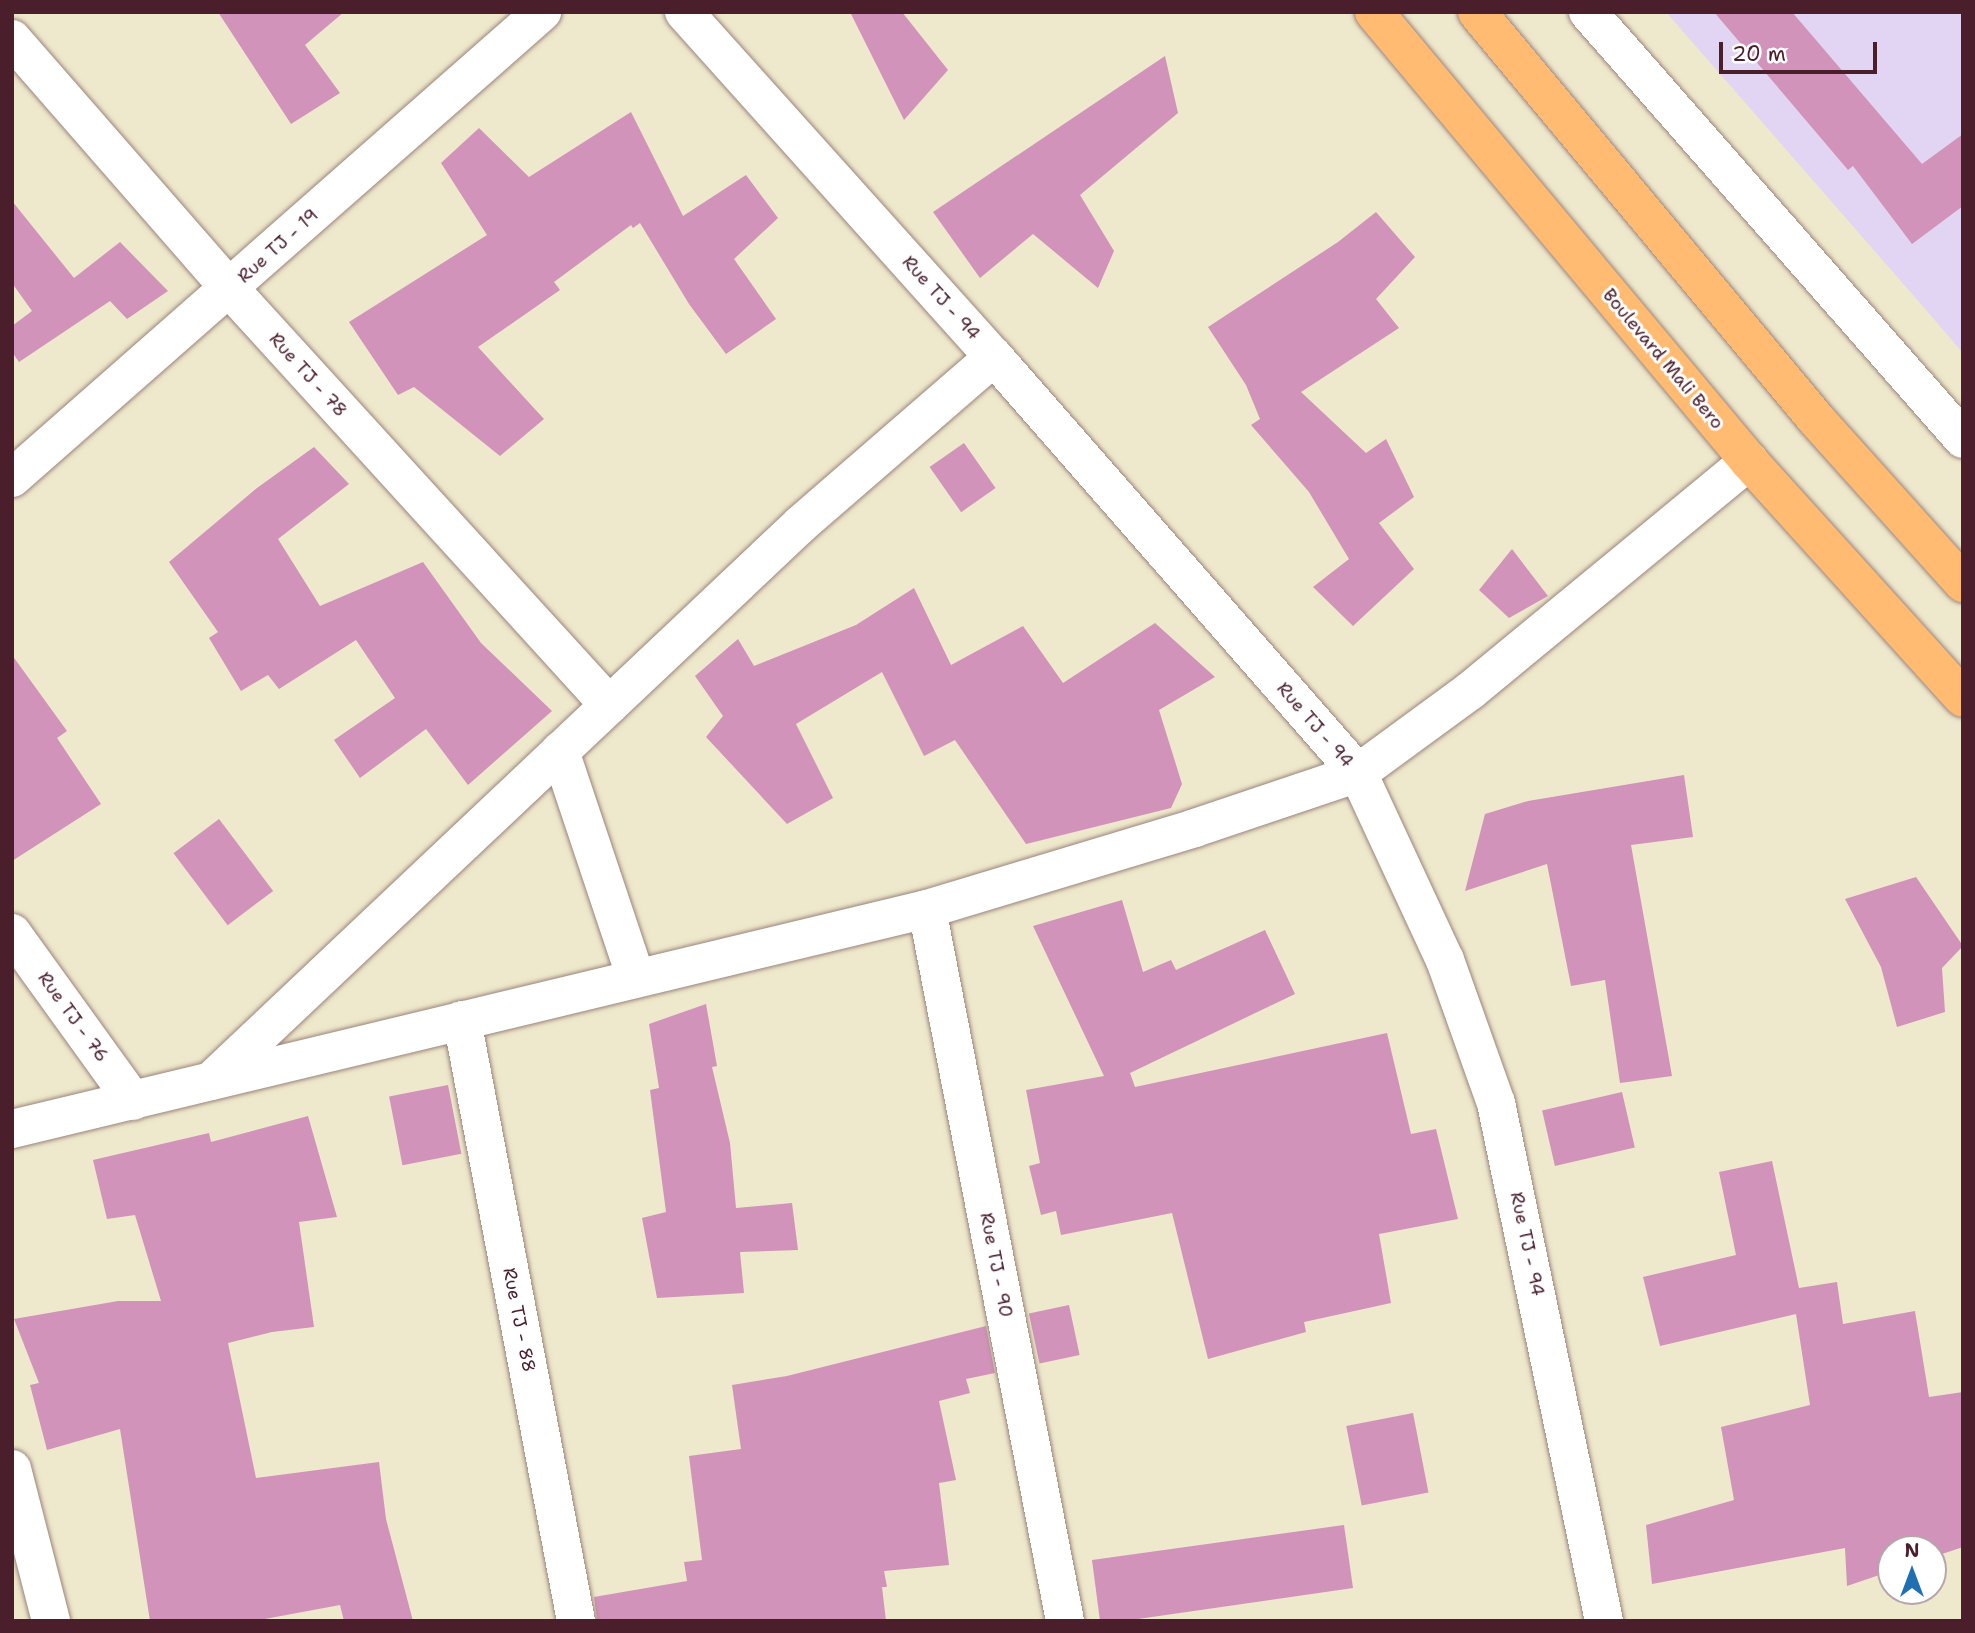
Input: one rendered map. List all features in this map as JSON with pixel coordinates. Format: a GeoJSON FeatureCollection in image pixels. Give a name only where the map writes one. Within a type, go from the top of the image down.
{"type":"FeatureCollection","features":[{"type":"Feature","properties":{"kind":"main road","name":"Boulevard Mali Bero"},"geometry":{"type":"LineString","coordinates":[[1374,12],[1749,461],[1963,698]]}},
{"type":"Feature","properties":{"kind":"main road"},"geometry":{"type":"LineString","coordinates":[[1478,12],[1815,418],[1963,583]]}},
{"type":"Feature","properties":{"kind":"street","name":"Rue TJ - 19"},"geometry":{"type":"LineString","coordinates":[[12,478],[542,12]]}},
{"type":"Feature","properties":{"kind":"street","name":"Rue TJ - 94"},"geometry":{"type":"LineString","coordinates":[[684,12],[994,357],[1357,773],[1445,960],[1496,1103],[1604,1621]]}},
{"type":"Feature","properties":{"kind":"street"},"geometry":{"type":"LineString","coordinates":[[1588,12],[1963,439]]}},
{"type":"Feature","properties":{"kind":"street","name":"Rue TJ - 78"},"geometry":{"type":"LineString","coordinates":[[12,39],[230,289],[609,705]]}},
{"type":"Feature","properties":{"kind":"street"},"geometry":{"type":"LineString","coordinates":[[209,1082],[801,524],[994,357]]}},
{"type":"Feature","properties":{"kind":"street"},"geometry":{"type":"LineString","coordinates":[[12,1129],[927,909],[1195,828],[1357,773],[1470,691],[1749,461]]}},
{"type":"Feature","properties":{"kind":"street"},"geometry":{"type":"LineString","coordinates":[[560,751],[636,978]]}},
{"type":"Feature","properties":{"kind":"street","name":"Rue TJ - 90"},"geometry":{"type":"LineString","coordinates":[[927,909],[1065,1621]]}},
{"type":"Feature","properties":{"kind":"street","name":"Rue TJ - 76"},"geometry":{"type":"LineString","coordinates":[[12,933],[133,1101]]}},
{"type":"Feature","properties":{"kind":"street","name":"Rue TJ - 88"},"geometry":{"type":"LineString","coordinates":[[462,1020],[576,1621]]}},
{"type":"Feature","properties":{"kind":"street"},"geometry":{"type":"LineString","coordinates":[[12,1469],[51,1621]]}},
{"type":"Feature","properties":{"kind":"shaded area"},"geometry":{"type":"Polygon","coordinates":[[[1666,12],[1963,12],[1963,353],[1927,311],[1666,12]]]}},
{"type":"Feature","properties":{"kind":"building"},"geometry":{"type":"Polygon","coordinates":[[[218,12],[344,12],[305,45],[340,93],[291,124],[218,12]]]}},
{"type":"Feature","properties":{"kind":"building"},"geometry":{"type":"Polygon","coordinates":[[[850,12],[902,12],[948,70],[904,120],[850,12]]]}},
{"type":"Feature","properties":{"kind":"building"},"geometry":{"type":"Polygon","coordinates":[[[1714,12],[1792,12],[1922,164],[1963,134],[1963,206],[1912,244],[1853,166],[1848,170],[1714,12]]]}},
{"type":"Feature","properties":{"kind":"building"},"geometry":{"type":"Polygon","coordinates":[[[1165,56],[1178,113],[1080,195],[1114,251],[1098,288],[1033,234],[980,278],[933,212],[1165,56]]]}},
{"type":"Feature","properties":{"kind":"building"},"geometry":{"type":"Polygon","coordinates":[[[631,112],[683,216],[746,175],[778,218],[734,259],[776,319],[726,354],[689,304],[640,223],[633,228],[631,225],[554,282],[560,290],[478,347],[544,419],[500,456],[414,387],[398,395],[349,322],[487,235],[441,163],[479,128],[529,177],[631,112]]]}},
{"type":"Feature","properties":{"kind":"building"},"geometry":{"type":"Polygon","coordinates":[[[12,201],[74,278],[120,242],[168,291],[127,319],[110,301],[19,362],[12,352],[12,326],[32,311],[12,283],[12,201]]]}},
{"type":"Feature","properties":{"kind":"building"},"geometry":{"type":"Polygon","coordinates":[[[1376,212],[1415,257],[1376,299],[1399,328],[1301,392],[1366,453],[1386,439],[1414,497],[1379,523],[1414,569],[1353,626],[1313,587],[1349,559],[1309,492],[1251,425],[1260,419],[1246,385],[1208,327],[1338,242],[1376,212]]]}},
{"type":"Feature","properties":{"kind":"building"},"geometry":{"type":"Polygon","coordinates":[[[964,443],[996,488],[961,512],[930,467],[964,443]]]}},
{"type":"Feature","properties":{"kind":"building"},"geometry":{"type":"Polygon","coordinates":[[[314,447],[349,484],[278,539],[320,606],[423,562],[481,643],[552,711],[468,785],[426,729],[360,778],[334,740],[395,698],[356,640],[279,689],[268,675],[241,691],[209,638],[218,632],[169,562],[257,488],[314,447]]]}},
{"type":"Feature","properties":{"kind":"building"},"geometry":{"type":"Polygon","coordinates":[[[1512,549],[1548,596],[1509,618],[1479,590],[1512,549]]]}},
{"type":"Feature","properties":{"kind":"building"},"geometry":{"type":"Polygon","coordinates":[[[914,588],[951,665],[1023,626],[1063,683],[1155,623],[1215,677],[1159,710],[1182,784],[1171,808],[1026,844],[955,740],[924,756],[882,672],[796,724],[833,798],[787,824],[706,737],[723,716],[695,676],[738,639],[754,666],[856,625],[914,588]]]}},
{"type":"Feature","properties":{"kind":"building"},"geometry":{"type":"Polygon","coordinates":[[[12,655],[67,731],[57,738],[101,804],[12,861],[12,655]]]}},
{"type":"Feature","properties":{"kind":"building"},"geometry":{"type":"Polygon","coordinates":[[[1684,775],[1693,837],[1631,845],[1672,1076],[1620,1083],[1605,980],[1571,986],[1547,864],[1465,891],[1485,814],[1528,801],[1684,775]]]}},
{"type":"Feature","properties":{"kind":"building"},"geometry":{"type":"Polygon","coordinates":[[[219,819],[273,891],[228,925],[173,853],[219,819]]]}},
{"type":"Feature","properties":{"kind":"building"},"geometry":{"type":"Polygon","coordinates":[[[1916,877],[1963,946],[1942,968],[1945,1012],[1897,1027],[1881,967],[1845,899],[1916,877]]]}},
{"type":"Feature","properties":{"kind":"building"},"geometry":{"type":"Polygon","coordinates":[[[1122,900],[1143,972],[1171,960],[1176,970],[1265,930],[1295,994],[1130,1073],[1135,1087],[1387,1033],[1411,1134],[1436,1129],[1458,1219],[1379,1234],[1391,1303],[1304,1322],[1306,1332],[1208,1359],[1172,1213],[1061,1235],[1056,1211],[1041,1215],[1029,1166],[1040,1163],[1026,1090],[1104,1076],[1033,926],[1122,900]]]}},
{"type":"Feature","properties":{"kind":"building"},"geometry":{"type":"Polygon","coordinates":[[[706,1004],[717,1066],[712,1067],[730,1143],[736,1208],[792,1203],[798,1250],[740,1252],[744,1293],[657,1298],[642,1218],[666,1212],[650,1090],[659,1088],[649,1024],[706,1004]]]}},
{"type":"Feature","properties":{"kind":"building"},"geometry":{"type":"Polygon","coordinates":[[[448,1085],[461,1154],[402,1165],[389,1096],[448,1085]]]}},
{"type":"Feature","properties":{"kind":"building"},"geometry":{"type":"Polygon","coordinates":[[[1622,1092],[1635,1148],[1555,1166],[1542,1110],[1622,1092]]]}},
{"type":"Feature","properties":{"kind":"building"},"geometry":{"type":"Polygon","coordinates":[[[308,1116],[337,1217],[299,1222],[314,1327],[272,1332],[228,1343],[256,1478],[379,1462],[386,1519],[413,1621],[344,1621],[340,1605],[254,1621],[150,1621],[120,1429],[47,1450],[30,1385],[39,1383],[14,1319],[118,1301],[161,1301],[135,1215],[107,1219],[93,1160],[209,1133],[211,1142],[308,1116]]]}},
{"type":"Feature","properties":{"kind":"building"},"geometry":{"type":"Polygon","coordinates":[[[1772,1161],[1799,1288],[1837,1282],[1843,1324],[1915,1311],[1929,1397],[1963,1392],[1963,1547],[1947,1552],[1947,1535],[1877,1535],[1877,1576],[1847,1586],[1845,1548],[1652,1584],[1646,1525],[1734,1500],[1721,1427],[1810,1405],[1796,1314],[1660,1346],[1643,1277],[1736,1255],[1719,1172],[1772,1161]]]}},
{"type":"Feature","properties":{"kind":"building"},"geometry":{"type":"Polygon","coordinates":[[[1069,1305],[1080,1355],[1039,1363],[1029,1314],[1069,1305]]]}},
{"type":"Feature","properties":{"kind":"building"},"geometry":{"type":"Polygon","coordinates":[[[986,1326],[995,1373],[966,1379],[970,1393],[939,1401],[956,1480],[939,1483],[949,1565],[884,1571],[887,1587],[882,1587],[886,1621],[597,1621],[594,1597],[687,1581],[684,1562],[702,1560],[689,1456],[741,1449],[732,1385],[787,1376],[986,1326]]]}},
{"type":"Feature","properties":{"kind":"building"},"geometry":{"type":"Polygon","coordinates":[[[1413,1413],[1428,1493],[1362,1505],[1346,1426],[1413,1413]]]}},
{"type":"Feature","properties":{"kind":"building"},"geometry":{"type":"Polygon","coordinates":[[[1344,1525],[1353,1588],[1124,1621],[1100,1621],[1092,1560],[1344,1525]]]}}]}
